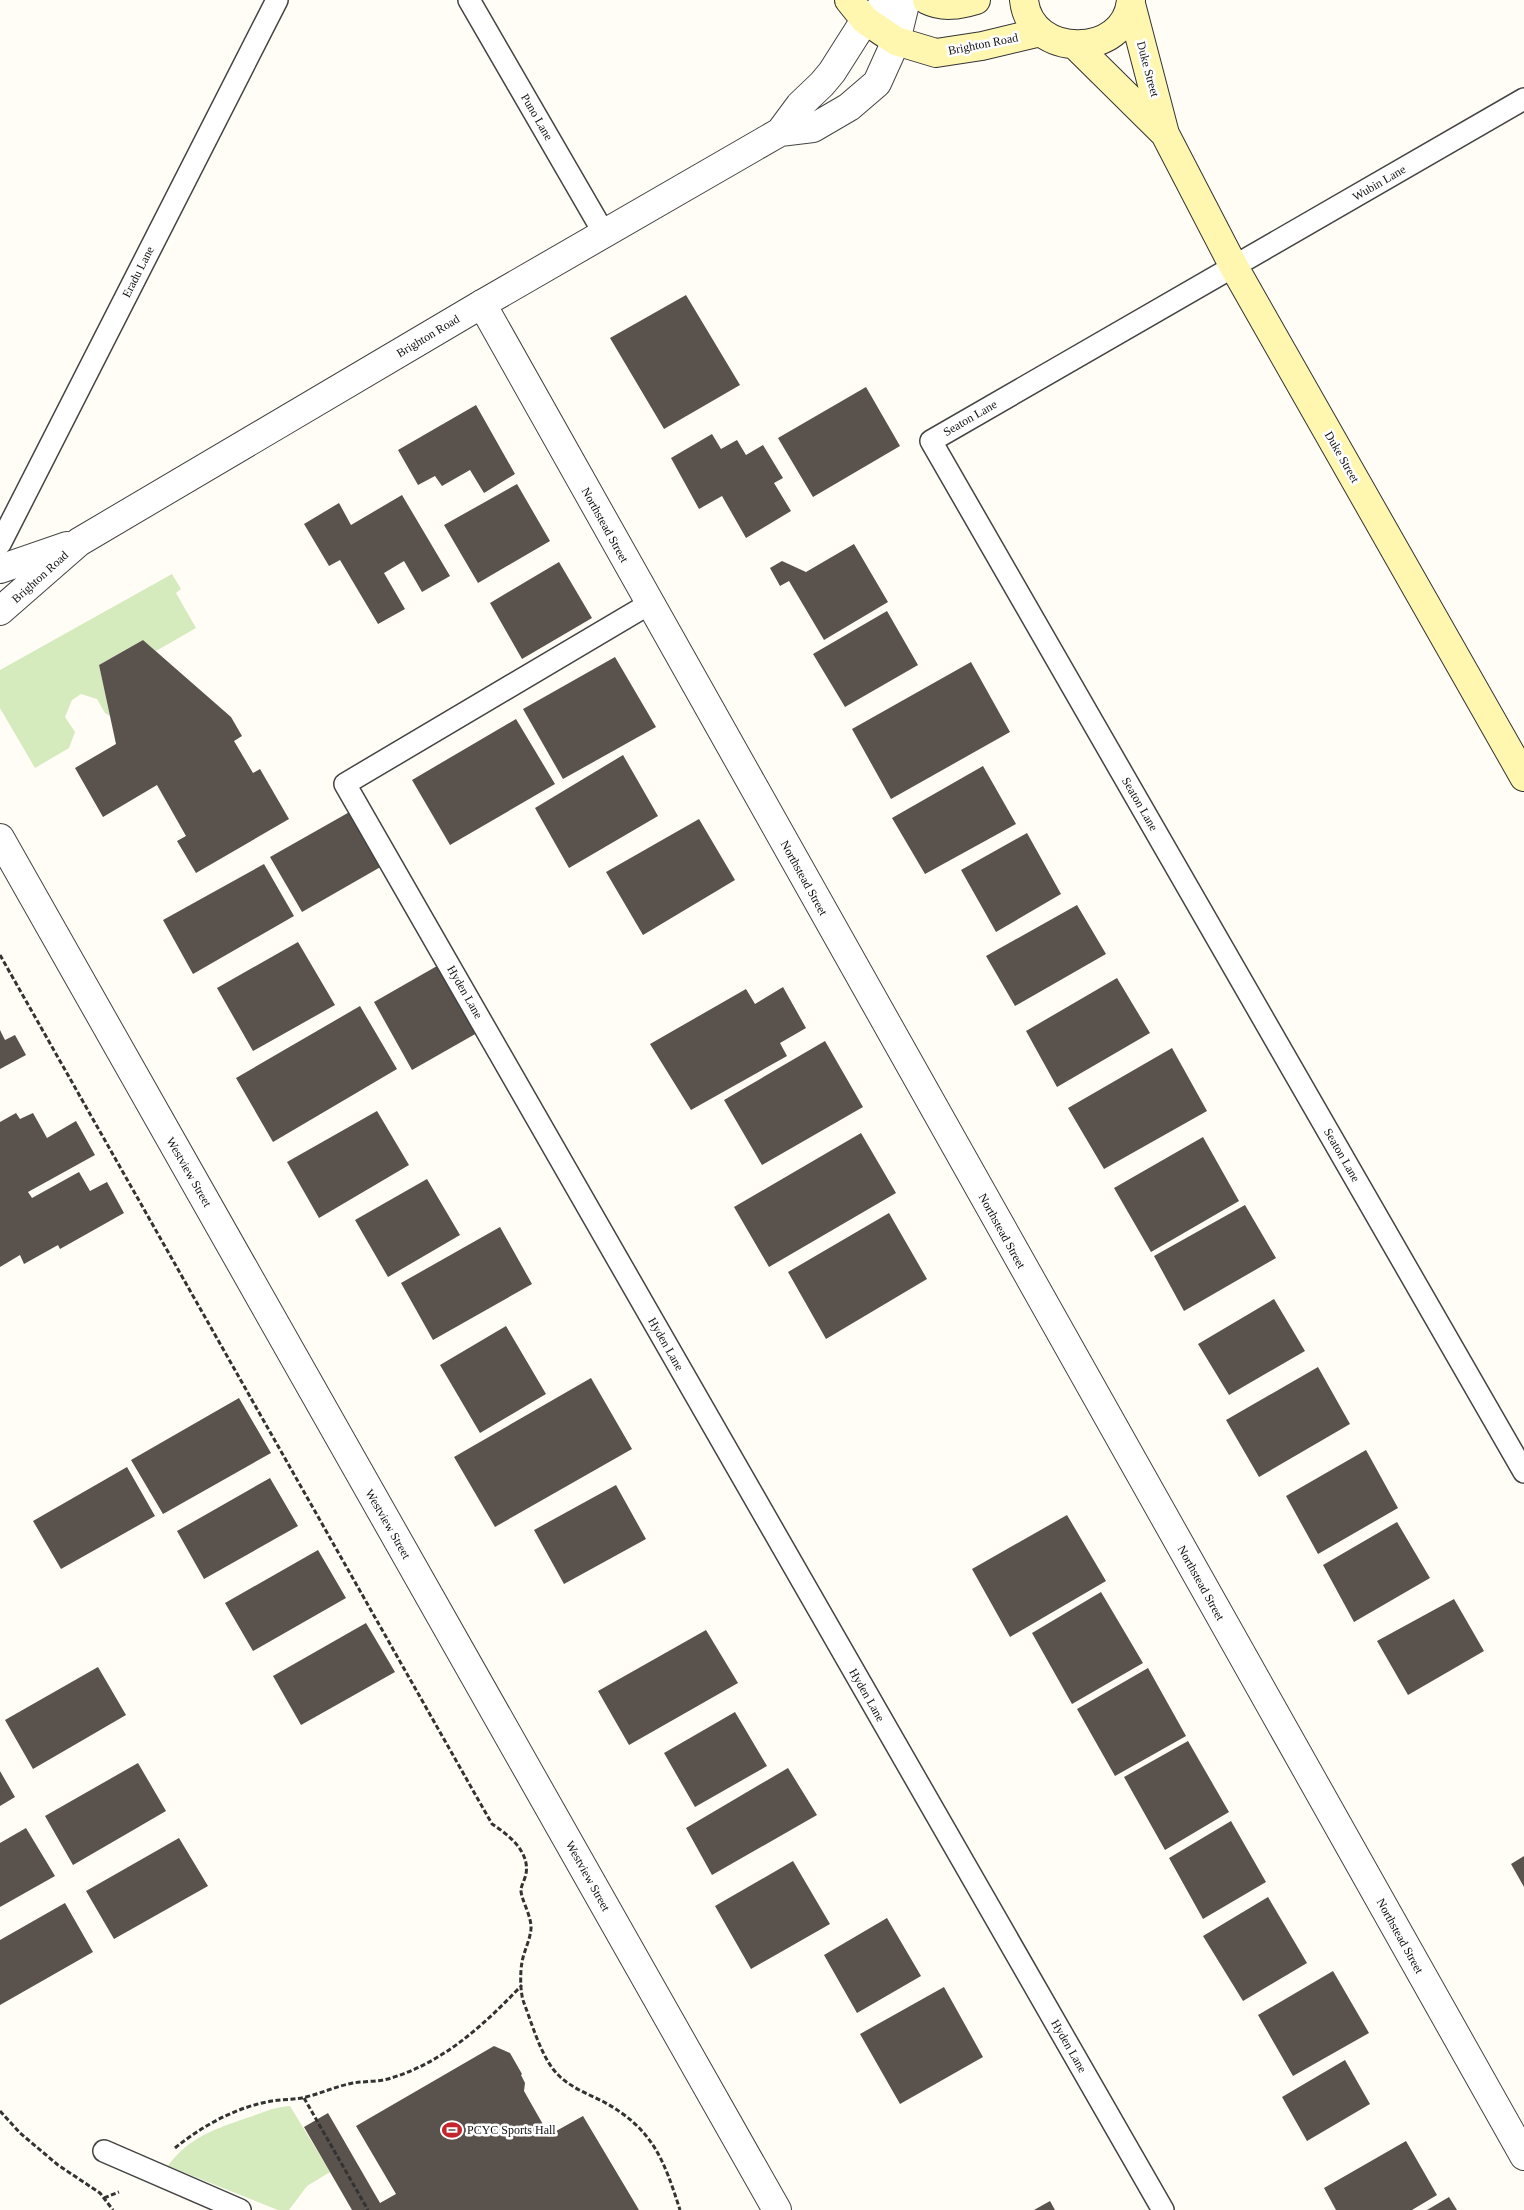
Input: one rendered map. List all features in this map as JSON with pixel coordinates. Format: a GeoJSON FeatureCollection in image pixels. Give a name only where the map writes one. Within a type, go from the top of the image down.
{"type":"FeatureCollection","features":[{"type":"Feature","properties":{"kind":"main road"},"geometry":{"type":"LineString","coordinates":[[927,0],[937,5],[961,5],[976,0]]}},
{"type":"Feature","properties":{"kind":"main road"},"geometry":{"type":"LineString","coordinates":[[1024,0],[1031,19],[1041,32],[1057,42],[1076,46],[1095,42],[1112,33],[1123,22],[1131,2]]}},
{"type":"Feature","properties":{"kind":"main road","name":"Duke Street"},"geometry":{"type":"LineString","coordinates":[[1131,2],[1165,134],[1234,267],[1524,777]]}},
{"type":"Feature","properties":{"kind":"main road","name":"Brighton Road"},"geometry":{"type":"LineString","coordinates":[[857,10],[896,41],[936,52],[982,46],[1041,32]]}},
{"type":"Feature","properties":{"kind":"main road","name":"Duke Street"},"geometry":{"type":"LineString","coordinates":[[1076,46],[1165,134]]}},
{"type":"Feature","properties":{"kind":"street","name":"Brighton Road"},"geometry":{"type":"LineString","coordinates":[[780,132],[800,104],[832,72],[857,10],[894,0]]}},
{"type":"Feature","properties":{"kind":"street","name":"Brighton Road"},"geometry":{"type":"LineString","coordinates":[[0,611],[78,542],[482,304],[605,235],[780,132],[813,128],[849,107],[877,83],[896,41],[906,0]]}},
{"type":"Feature","properties":{"kind":"street","name":"Northstead Street"},"geometry":{"type":"LineString","coordinates":[[482,304],[649,604],[1524,2156]]}},
{"type":"Feature","properties":{"kind":"street","name":"Brighton Road"},"geometry":{"type":"LineString","coordinates":[[0,569],[78,542]]}},
{"type":"Feature","properties":{"kind":"street","name":"Westview Street"},"geometry":{"type":"LineString","coordinates":[[0,838],[777,2210]]}},
{"type":"Feature","properties":{"kind":"lane","name":"Eradu Lane"},"geometry":{"type":"LineString","coordinates":[[0,544],[277,0]]}},
{"type":"Feature","properties":{"kind":"lane","name":"Puno Lane"},"geometry":{"type":"LineString","coordinates":[[469,0],[605,235]]}},
{"type":"Feature","properties":{"kind":"lane","name":"Wubin Lane"},"geometry":{"type":"LineString","coordinates":[[1234,267],[1524,100]]}},
{"type":"Feature","properties":{"kind":"lane","name":"Seaton Lane"},"geometry":{"type":"LineString","coordinates":[[1234,267],[931,440],[1524,1472]]}},
{"type":"Feature","properties":{"kind":"lane","name":"Hyden Lane"},"geometry":{"type":"LineString","coordinates":[[649,604],[345,784],[1163,2210]]}},
{"type":"Feature","properties":{"kind":"lane"},"geometry":{"type":"LineString","coordinates":[[104,2151],[240,2210]]}},
{"type":"Feature","properties":{"kind":"path"},"geometry":{"type":"LineString","coordinates":[[0,955],[492,1824],[507,1834],[526,1857],[526,1873],[521,1889],[527,1906],[531,1928],[522,1962],[522,2000],[543,2052],[553,2069],[567,2082],[586,2095],[604,2102],[641,2130],[658,2150],[680,2210]]}},
{"type":"Feature","properties":{"kind":"path"},"geometry":{"type":"LineString","coordinates":[[104,2198],[128,2187],[151,2171],[176,2147],[208,2124],[240,2110],[271,2101],[304,2098],[352,2083],[390,2079],[431,2062],[465,2040],[499,2009],[522,1984]]}},
{"type":"Feature","properties":{"kind":"path"},"geometry":{"type":"LineString","coordinates":[[304,2098],[368,2210]]}},
{"type":"Feature","properties":{"kind":"path"},"geometry":{"type":"LineString","coordinates":[[0,2111],[20,2133],[58,2165],[100,2193],[113,2210]]}},
{"type":"Feature","properties":{"kind":"green space"},"geometry":{"type":"Polygon","coordinates":[[[172,574],[181,589],[176,593],[196,628],[156,651],[143,640],[99,665],[110,716],[105,713],[97,699],[81,694],[72,700],[65,717],[75,732],[69,748],[35,768],[0,708],[0,670],[172,574]]]}},
{"type":"Feature","properties":{"kind":"green space"},"geometry":{"type":"Polygon","coordinates":[[[290,2106],[330,2172],[307,2186],[289,2210],[278,2210],[168,2166],[186,2147],[206,2134],[267,2111],[290,2106]]]}},
{"type":"Feature","properties":{"kind":"building"},"geometry":{"type":"Polygon","coordinates":[[[686,295],[740,385],[664,429],[610,338],[686,295]]]}},
{"type":"Feature","properties":{"kind":"building"},"geometry":{"type":"Polygon","coordinates":[[[866,387],[900,446],[813,497],[778,438],[866,387]]]}},
{"type":"Feature","properties":{"kind":"building"},"geometry":{"type":"Polygon","coordinates":[[[476,405],[515,474],[484,493],[470,470],[442,486],[435,476],[418,485],[398,450],[476,405]]]}},
{"type":"Feature","properties":{"kind":"building"},"geometry":{"type":"Polygon","coordinates":[[[712,434],[721,449],[737,440],[746,455],[763,445],[783,478],[774,483],[791,511],[746,538],[722,496],[699,509],[671,458],[712,434]]]}},
{"type":"Feature","properties":{"kind":"building"},"geometry":{"type":"Polygon","coordinates":[[[517,484],[550,541],[478,583],[444,525],[517,484]]]}},
{"type":"Feature","properties":{"kind":"building"},"geometry":{"type":"Polygon","coordinates":[[[402,495],[450,576],[422,592],[404,561],[384,573],[405,609],[378,624],[340,560],[329,566],[304,524],[339,503],[351,525],[402,495]]]}},
{"type":"Feature","properties":{"kind":"building"},"geometry":{"type":"Polygon","coordinates":[[[854,544],[888,602],[824,640],[789,581],[780,586],[770,568],[782,561],[806,572],[854,544]]]}},
{"type":"Feature","properties":{"kind":"building"},"geometry":{"type":"Polygon","coordinates":[[[559,562],[592,618],[522,659],[490,603],[559,562]]]}},
{"type":"Feature","properties":{"kind":"building"},"geometry":{"type":"Polygon","coordinates":[[[887,611],[918,665],[845,707],[813,654],[887,611]]]}},
{"type":"Feature","properties":{"kind":"building"},"geometry":{"type":"Polygon","coordinates":[[[143,640],[231,717],[242,736],[234,741],[253,773],[260,769],[289,819],[196,873],[177,841],[186,836],[157,785],[103,817],[75,768],[116,744],[99,665],[143,640]]]}},
{"type":"Feature","properties":{"kind":"building"},"geometry":{"type":"Polygon","coordinates":[[[615,657],[656,727],[563,779],[523,709],[615,657]]]}},
{"type":"Feature","properties":{"kind":"building"},"geometry":{"type":"Polygon","coordinates":[[[971,662],[1010,732],[891,799],[852,729],[971,662]]]}},
{"type":"Feature","properties":{"kind":"building"},"geometry":{"type":"Polygon","coordinates":[[[516,719],[555,784],[450,845],[412,780],[516,719]]]}},
{"type":"Feature","properties":{"kind":"building"},"geometry":{"type":"Polygon","coordinates":[[[623,755],[658,816],[569,868],[535,808],[623,755]]]}},
{"type":"Feature","properties":{"kind":"building"},"geometry":{"type":"Polygon","coordinates":[[[983,766],[1016,824],[925,874],[892,818],[983,766]]]}},
{"type":"Feature","properties":{"kind":"building"},"geometry":{"type":"Polygon","coordinates":[[[353,810],[384,865],[302,912],[270,857],[353,810]]]}},
{"type":"Feature","properties":{"kind":"building"},"geometry":{"type":"Polygon","coordinates":[[[699,819],[735,880],[643,935],[606,872],[699,819]]]}},
{"type":"Feature","properties":{"kind":"building"},"geometry":{"type":"Polygon","coordinates":[[[1027,833],[1061,894],[996,932],[961,870],[1027,833]]]}},
{"type":"Feature","properties":{"kind":"building"},"geometry":{"type":"Polygon","coordinates":[[[264,864],[294,916],[193,974],[163,920],[264,864]]]}},
{"type":"Feature","properties":{"kind":"building"},"geometry":{"type":"Polygon","coordinates":[[[1077,905],[1106,954],[1015,1006],[986,956],[1077,905]]]}},
{"type":"Feature","properties":{"kind":"building"},"geometry":{"type":"Polygon","coordinates":[[[298,942],[335,1005],[253,1051],[217,988],[298,942]]]}},
{"type":"Feature","properties":{"kind":"building"},"geometry":{"type":"Polygon","coordinates":[[[437,966],[477,1033],[412,1070],[374,1002],[437,966]]]}},
{"type":"Feature","properties":{"kind":"building"},"geometry":{"type":"Polygon","coordinates":[[[1117,978],[1150,1033],[1057,1087],[1026,1031],[1117,978]]]}},
{"type":"Feature","properties":{"kind":"building"},"geometry":{"type":"Polygon","coordinates":[[[783,987],[806,1028],[780,1043],[787,1056],[691,1110],[650,1044],[746,989],[755,1004],[783,987]]]}},
{"type":"Feature","properties":{"kind":"building"},"geometry":{"type":"Polygon","coordinates":[[[360,1006],[397,1069],[273,1142],[236,1078],[360,1006]]]}},
{"type":"Feature","properties":{"kind":"building"},"geometry":{"type":"Polygon","coordinates":[[[0,1030],[5,1040],[15,1035],[26,1055],[0,1069],[0,1030]]]}},
{"type":"Feature","properties":{"kind":"building"},"geometry":{"type":"Polygon","coordinates":[[[825,1041],[863,1107],[762,1165],[724,1100],[825,1041]]]}},
{"type":"Feature","properties":{"kind":"building"},"geometry":{"type":"Polygon","coordinates":[[[1172,1048],[1207,1111],[1104,1169],[1068,1108],[1172,1048]]]}},
{"type":"Feature","properties":{"kind":"building"},"geometry":{"type":"Polygon","coordinates":[[[377,1111],[409,1165],[319,1218],[287,1162],[377,1111]]]}},
{"type":"Feature","properties":{"kind":"building"},"geometry":{"type":"Polygon","coordinates":[[[16,1113],[20,1119],[33,1113],[47,1138],[76,1121],[95,1155],[28,1192],[32,1198],[79,1172],[90,1191],[107,1182],[124,1213],[60,1249],[58,1245],[24,1264],[20,1255],[0,1267],[0,1122],[16,1113]]]}},
{"type":"Feature","properties":{"kind":"building"},"geometry":{"type":"Polygon","coordinates":[[[861,1133],[896,1193],[769,1267],[734,1207],[861,1133]]]}},
{"type":"Feature","properties":{"kind":"building"},"geometry":{"type":"Polygon","coordinates":[[[1203,1137],[1239,1201],[1151,1252],[1114,1188],[1203,1137]]]}},
{"type":"Feature","properties":{"kind":"building"},"geometry":{"type":"Polygon","coordinates":[[[427,1179],[460,1235],[388,1277],[355,1220],[427,1179]]]}},
{"type":"Feature","properties":{"kind":"building"},"geometry":{"type":"Polygon","coordinates":[[[1245,1205],[1276,1258],[1184,1311],[1154,1256],[1245,1205]]]}},
{"type":"Feature","properties":{"kind":"building"},"geometry":{"type":"Polygon","coordinates":[[[889,1213],[927,1279],[826,1339],[788,1272],[889,1213]]]}},
{"type":"Feature","properties":{"kind":"building"},"geometry":{"type":"Polygon","coordinates":[[[500,1227],[532,1284],[433,1340],[401,1283],[500,1227]]]}},
{"type":"Feature","properties":{"kind":"building"},"geometry":{"type":"Polygon","coordinates":[[[1274,1299],[1305,1351],[1229,1395],[1198,1344],[1274,1299]]]}},
{"type":"Feature","properties":{"kind":"building"},"geometry":{"type":"Polygon","coordinates":[[[506,1326],[546,1394],[480,1433],[440,1365],[506,1326]]]}},
{"type":"Feature","properties":{"kind":"building"},"geometry":{"type":"Polygon","coordinates":[[[1318,1367],[1350,1424],[1259,1477],[1226,1420],[1318,1367]]]}},
{"type":"Feature","properties":{"kind":"building"},"geometry":{"type":"Polygon","coordinates":[[[591,1378],[632,1449],[495,1527],[454,1457],[591,1378]]]}},
{"type":"Feature","properties":{"kind":"building"},"geometry":{"type":"Polygon","coordinates":[[[239,1398],[271,1453],[163,1514],[131,1460],[239,1398]]]}},
{"type":"Feature","properties":{"kind":"building"},"geometry":{"type":"Polygon","coordinates":[[[1366,1450],[1398,1508],[1318,1554],[1286,1496],[1366,1450]]]}},
{"type":"Feature","properties":{"kind":"building"},"geometry":{"type":"Polygon","coordinates":[[[127,1467],[155,1516],[61,1569],[33,1521],[127,1467]]]}},
{"type":"Feature","properties":{"kind":"building"},"geometry":{"type":"Polygon","coordinates":[[[270,1478],[298,1526],[204,1579],[177,1531],[270,1478]]]}},
{"type":"Feature","properties":{"kind":"building"},"geometry":{"type":"Polygon","coordinates":[[[616,1485],[646,1539],[564,1584],[534,1530],[616,1485]]]}},
{"type":"Feature","properties":{"kind":"building"},"geometry":{"type":"Polygon","coordinates":[[[1067,1515],[1106,1581],[1010,1637],[972,1569],[1067,1515]]]}},
{"type":"Feature","properties":{"kind":"building"},"geometry":{"type":"Polygon","coordinates":[[[1397,1522],[1430,1578],[1354,1622],[1323,1565],[1397,1522]]]}},
{"type":"Feature","properties":{"kind":"building"},"geometry":{"type":"Polygon","coordinates":[[[318,1550],[346,1598],[253,1651],[225,1603],[318,1550]]]}},
{"type":"Feature","properties":{"kind":"building"},"geometry":{"type":"Polygon","coordinates":[[[1101,1592],[1143,1663],[1072,1704],[1032,1633],[1101,1592]]]}},
{"type":"Feature","properties":{"kind":"building"},"geometry":{"type":"Polygon","coordinates":[[[1454,1599],[1484,1651],[1408,1695],[1377,1641],[1454,1599]]]}},
{"type":"Feature","properties":{"kind":"building"},"geometry":{"type":"Polygon","coordinates":[[[366,1623],[395,1672],[301,1725],[273,1676],[366,1623]]]}},
{"type":"Feature","properties":{"kind":"building"},"geometry":{"type":"Polygon","coordinates":[[[706,1630],[738,1683],[629,1745],[598,1691],[706,1630]]]}},
{"type":"Feature","properties":{"kind":"building"},"geometry":{"type":"Polygon","coordinates":[[[98,1667],[126,1715],[33,1769],[5,1720],[98,1667]]]}},
{"type":"Feature","properties":{"kind":"building"},"geometry":{"type":"Polygon","coordinates":[[[1148,1668],[1186,1736],[1115,1776],[1077,1709],[1148,1668]]]}},
{"type":"Feature","properties":{"kind":"building"},"geometry":{"type":"Polygon","coordinates":[[[735,1712],[767,1766],[695,1807],[664,1753],[735,1712]]]}},
{"type":"Feature","properties":{"kind":"building"},"geometry":{"type":"Polygon","coordinates":[[[1188,1741],[1229,1812],[1165,1850],[1124,1777],[1188,1741]]]}},
{"type":"Feature","properties":{"kind":"building"},"geometry":{"type":"Polygon","coordinates":[[[138,1763],[166,1811],[73,1865],[45,1816],[138,1763]]]}},
{"type":"Feature","properties":{"kind":"building"},"geometry":{"type":"Polygon","coordinates":[[[788,1768],[817,1815],[712,1875],[686,1828],[788,1768]]]}},
{"type":"Feature","properties":{"kind":"building"},"geometry":{"type":"Polygon","coordinates":[[[0,1771],[15,1797],[0,1806],[0,1771]]]}},
{"type":"Feature","properties":{"kind":"building"},"geometry":{"type":"Polygon","coordinates":[[[1231,1821],[1266,1882],[1203,1919],[1169,1858],[1231,1821]]]}},
{"type":"Feature","properties":{"kind":"building"},"geometry":{"type":"Polygon","coordinates":[[[26,1828],[55,1876],[0,1907],[0,1843],[26,1828]]]}},
{"type":"Feature","properties":{"kind":"building"},"geometry":{"type":"Polygon","coordinates":[[[179,1838],[208,1886],[114,1939],[86,1891],[179,1838]]]}},
{"type":"Feature","properties":{"kind":"building"},"geometry":{"type":"Polygon","coordinates":[[[1524,1856],[1524,1887],[1511,1864],[1524,1856]]]}},
{"type":"Feature","properties":{"kind":"building"},"geometry":{"type":"Polygon","coordinates":[[[793,1861],[830,1924],[751,1969],[715,1906],[793,1861]]]}},
{"type":"Feature","properties":{"kind":"building"},"geometry":{"type":"Polygon","coordinates":[[[1268,1897],[1307,1963],[1243,2001],[1203,1936],[1268,1897]]]}},
{"type":"Feature","properties":{"kind":"building"},"geometry":{"type":"Polygon","coordinates":[[[65,1903],[93,1952],[0,2005],[0,1940],[65,1903]]]}},
{"type":"Feature","properties":{"kind":"building"},"geometry":{"type":"Polygon","coordinates":[[[887,1918],[921,1976],[857,2013],[824,1955],[887,1918]]]}},
{"type":"Feature","properties":{"kind":"building"},"geometry":{"type":"Polygon","coordinates":[[[1333,1971],[1369,2033],[1293,2076],[1258,2015],[1333,1971]]]}},
{"type":"Feature","properties":{"kind":"building"},"geometry":{"type":"Polygon","coordinates":[[[944,1987],[983,2057],[900,2104],[860,2034],[944,1987]]]}},
{"type":"Feature","properties":{"kind":"building","name":"PCYC Sports Hall"},"geometry":{"type":"Polygon","coordinates":[[[494,2046],[510,2053],[522,2074],[525,2083],[524,2091],[549,2135],[583,2116],[639,2210],[352,2210],[304,2127],[328,2113],[380,2203],[396,2194],[356,2126],[494,2046]]]}},
{"type":"Feature","properties":{"kind":"building"},"geometry":{"type":"Polygon","coordinates":[[[1345,2060],[1370,2104],[1307,2141],[1282,2097],[1345,2060]]]}},
{"type":"Feature","properties":{"kind":"building"},"geometry":{"type":"Polygon","coordinates":[[[1406,2141],[1437,2195],[1412,2210],[1336,2210],[1324,2188],[1406,2141]]]}},
{"type":"Feature","properties":{"kind":"building"},"geometry":{"type":"Polygon","coordinates":[[[1449,2197],[1457,2210],[1427,2210],[1449,2197]]]}},
{"type":"Feature","properties":{"kind":"building"},"geometry":{"type":"Polygon","coordinates":[[[1050,2201],[1055,2210],[1034,2210],[1050,2201]]]}},
{"type":"Feature","properties":{"kind":"place","name":"PCYC Sports Hall"},"geometry":{"type":"Point","coordinates":[452,2130]}}]}
